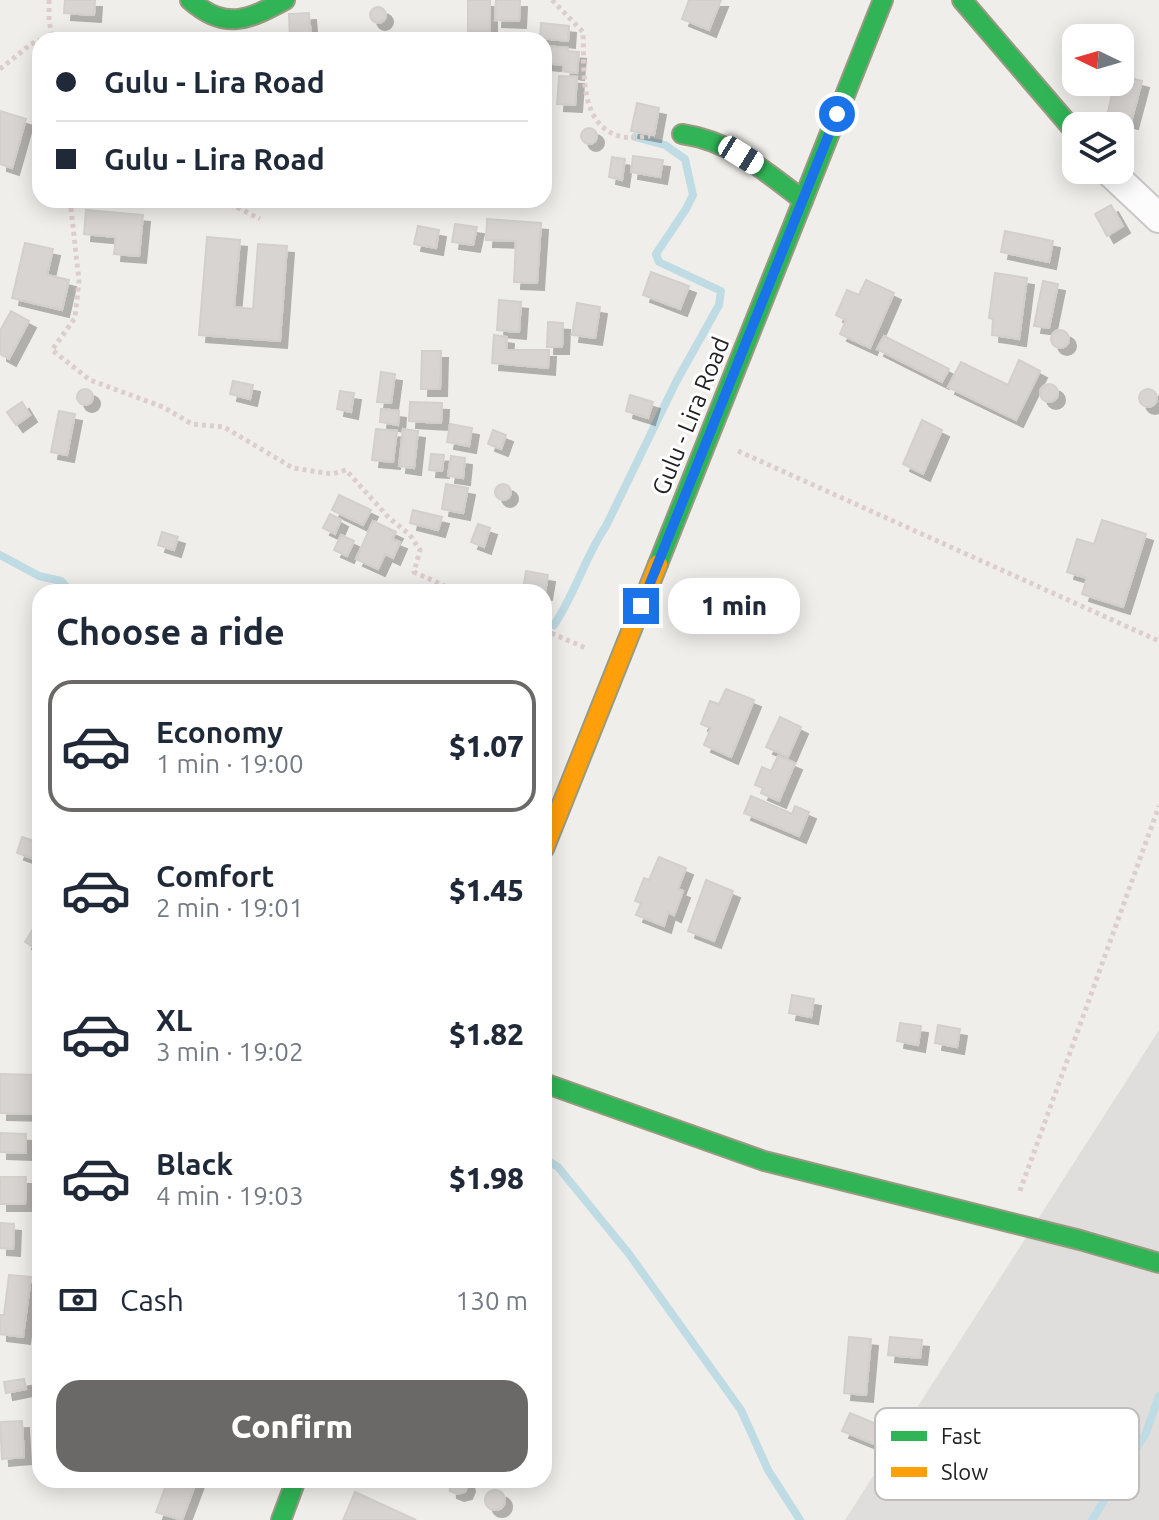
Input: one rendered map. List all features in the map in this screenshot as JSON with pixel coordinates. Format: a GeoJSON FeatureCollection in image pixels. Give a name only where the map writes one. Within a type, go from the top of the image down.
{"type":"FeatureCollection","features":[{"type":"Feature","properties":{"kind":"street"},"geometry":{"type":"LineString","coordinates":[[190,0],[210,16],[225,19],[258,14],[285,0]]}},
{"type":"Feature","properties":{"kind":"street","name":"Gulu - Lira Road"},"geometry":{"type":"LineString","coordinates":[[552,829],[883,0]]}},
{"type":"Feature","properties":{"kind":"street"},"geometry":{"type":"LineString","coordinates":[[962,0],[1062,117]]}},
{"type":"Feature","properties":{"kind":"street"},"geometry":{"type":"LineString","coordinates":[[682,134],[704,135],[756,164],[803,200]]}},
{"type":"Feature","properties":{"kind":"street"},"geometry":{"type":"LineString","coordinates":[[1123,184],[1159,218]]}},
{"type":"Feature","properties":{"kind":"street"},"geometry":{"type":"LineString","coordinates":[[552,1086],[764,1161],[1159,1263]]}},
{"type":"Feature","properties":{"kind":"street"},"geometry":{"type":"LineString","coordinates":[[281,1520],[293,1488]]}},
{"type":"Feature","properties":{"kind":"path"},"geometry":{"type":"LineString","coordinates":[[49,0],[52,32]]}},
{"type":"Feature","properties":{"kind":"path"},"geometry":{"type":"LineString","coordinates":[[552,0],[583,32],[588,106],[601,128],[621,138],[682,134]]}},
{"type":"Feature","properties":{"kind":"path"},"geometry":{"type":"LineString","coordinates":[[0,69],[32,44]]}},
{"type":"Feature","properties":{"kind":"path"},"geometry":{"type":"LineString","coordinates":[[71,208],[79,281],[75,318],[52,350],[90,380],[163,407],[192,424],[224,427],[293,468],[332,474],[346,470],[389,518],[410,535],[420,550],[414,572],[440,584]]}},
{"type":"Feature","properties":{"kind":"path"},"geometry":{"type":"LineString","coordinates":[[239,208],[260,219]]}},
{"type":"Feature","properties":{"kind":"path"},"geometry":{"type":"LineString","coordinates":[[708,437],[1159,641]]}},
{"type":"Feature","properties":{"kind":"path"},"geometry":{"type":"LineString","coordinates":[[552,633],[619,662]]}},
{"type":"Feature","properties":{"kind":"path"},"geometry":{"type":"LineString","coordinates":[[1008,1222],[1159,806]]}},
{"type":"Feature","properties":{"kind":"shaded area"},"geometry":{"type":"Polygon","coordinates":[[[1159,1030],[1159,1520],[845,1520],[875,1473],[875,1500],[1139,1500],[1139,1408],[917,1408],[1159,1030]]]}},
{"type":"Feature","properties":{"kind":"building"},"geometry":{"type":"Polygon","coordinates":[[[65,0],[95,0],[94,15],[64,13],[65,0]]]}},
{"type":"Feature","properties":{"kind":"building"},"geometry":{"type":"Polygon","coordinates":[[[468,0],[490,0],[490,31],[468,31],[468,0]]]}},
{"type":"Feature","properties":{"kind":"building"},"geometry":{"type":"Polygon","coordinates":[[[496,0],[520,0],[519,21],[495,20],[496,0]]]}},
{"type":"Feature","properties":{"kind":"building"},"geometry":{"type":"Polygon","coordinates":[[[689,0],[721,0],[709,30],[682,19],[689,0]]]}},
{"type":"Feature","properties":{"kind":"building"},"geometry":{"type":"Polygon","coordinates":[[[375,7],[381,7],[386,15],[384,21],[375,23],[370,18],[370,12],[375,7]]]}},
{"type":"Feature","properties":{"kind":"building"},"geometry":{"type":"Polygon","coordinates":[[[309,13],[311,32],[290,32],[289,14],[309,13]]]}},
{"type":"Feature","properties":{"kind":"building"},"geometry":{"type":"Polygon","coordinates":[[[541,23],[569,26],[568,41],[552,39],[552,32],[540,32],[541,23]]]}},
{"type":"Feature","properties":{"kind":"building"},"geometry":{"type":"Polygon","coordinates":[[[552,47],[579,52],[577,73],[563,71],[564,65],[552,64],[552,47]]]}},
{"type":"Feature","properties":{"kind":"building"},"geometry":{"type":"Polygon","coordinates":[[[559,76],[577,77],[575,105],[557,104],[559,76]]]}},
{"type":"Feature","properties":{"kind":"building"},"geometry":{"type":"Polygon","coordinates":[[[1134,79],[1142,81],[1134,112],[1108,112],[1112,96],[1134,96],[1134,79]]]}},
{"type":"Feature","properties":{"kind":"building"},"geometry":{"type":"Polygon","coordinates":[[[637,103],[659,108],[654,135],[631,131],[637,103]]]}},
{"type":"Feature","properties":{"kind":"building"},"geometry":{"type":"Polygon","coordinates":[[[0,111],[26,119],[12,168],[0,164],[0,111]]]}},
{"type":"Feature","properties":{"kind":"building"},"geometry":{"type":"Polygon","coordinates":[[[586,128],[592,128],[597,136],[595,142],[586,144],[581,139],[581,133],[586,128]]]}},
{"type":"Feature","properties":{"kind":"building"},"geometry":{"type":"Polygon","coordinates":[[[633,156],[663,160],[660,177],[631,172],[633,156]]]}},
{"type":"Feature","properties":{"kind":"building"},"geometry":{"type":"Polygon","coordinates":[[[612,157],[625,159],[622,180],[609,177],[612,157]]]}},
{"type":"Feature","properties":{"kind":"building"},"geometry":{"type":"Polygon","coordinates":[[[1111,205],[1123,226],[1107,236],[1095,214],[1111,205]]]}},
{"type":"Feature","properties":{"kind":"building"},"geometry":{"type":"Polygon","coordinates":[[[86,210],[143,215],[139,256],[114,254],[116,237],[84,234],[86,210]]]}},
{"type":"Feature","properties":{"kind":"building"},"geometry":{"type":"Polygon","coordinates":[[[487,219],[541,223],[537,283],[514,282],[516,241],[486,240],[487,219]]]}},
{"type":"Feature","properties":{"kind":"building"},"geometry":{"type":"Polygon","coordinates":[[[455,224],[477,227],[473,245],[452,242],[455,224]]]}},
{"type":"Feature","properties":{"kind":"building"},"geometry":{"type":"Polygon","coordinates":[[[418,226],[439,230],[436,248],[414,244],[418,226]]]}},
{"type":"Feature","properties":{"kind":"building"},"geometry":{"type":"Polygon","coordinates":[[[1005,231],[1053,241],[1049,262],[1001,252],[1005,231]]]}},
{"type":"Feature","properties":{"kind":"building"},"geometry":{"type":"Polygon","coordinates":[[[207,237],[240,240],[234,307],[253,309],[258,244],[287,246],[280,341],[199,335],[207,237]]]}},
{"type":"Feature","properties":{"kind":"building"},"geometry":{"type":"Polygon","coordinates":[[[25,243],[53,249],[47,275],[69,280],[62,310],[12,298],[25,243]]]}},
{"type":"Feature","properties":{"kind":"building"},"geometry":{"type":"Polygon","coordinates":[[[651,272],[689,286],[680,309],[643,295],[651,272]]]}},
{"type":"Feature","properties":{"kind":"building"},"geometry":{"type":"Polygon","coordinates":[[[995,273],[1027,278],[1019,339],[992,335],[993,319],[989,318],[995,273]]]}},
{"type":"Feature","properties":{"kind":"building"},"geometry":{"type":"Polygon","coordinates":[[[866,280],[894,293],[870,348],[840,334],[846,320],[836,315],[847,290],[859,295],[866,280]]]}},
{"type":"Feature","properties":{"kind":"building"},"geometry":{"type":"Polygon","coordinates":[[[1043,281],[1058,284],[1049,328],[1034,326],[1043,281]]]}},
{"type":"Feature","properties":{"kind":"building"},"geometry":{"type":"Polygon","coordinates":[[[499,300],[521,302],[519,332],[497,330],[499,300]]]}},
{"type":"Feature","properties":{"kind":"building"},"geometry":{"type":"Polygon","coordinates":[[[577,303],[600,307],[595,338],[572,335],[577,303]]]}},
{"type":"Feature","properties":{"kind":"building"},"geometry":{"type":"Polygon","coordinates":[[[11,311],[29,321],[9,359],[0,354],[0,331],[11,311]]]}},
{"type":"Feature","properties":{"kind":"building"},"geometry":{"type":"Polygon","coordinates":[[[548,322],[563,323],[562,347],[547,347],[548,322]]]}},
{"type":"Feature","properties":{"kind":"building"},"geometry":{"type":"Polygon","coordinates":[[[1060,330],[1069,339],[1060,348],[1051,339],[1060,330]]]}},
{"type":"Feature","properties":{"kind":"building"},"geometry":{"type":"Polygon","coordinates":[[[494,335],[507,337],[506,350],[549,350],[548,368],[492,363],[494,335]]]}},
{"type":"Feature","properties":{"kind":"building"},"geometry":{"type":"Polygon","coordinates":[[[884,336],[949,369],[942,382],[877,349],[884,336]]]}},
{"type":"Feature","properties":{"kind":"building"},"geometry":{"type":"Polygon","coordinates":[[[422,351],[441,351],[440,389],[421,389],[422,351]]]}},
{"type":"Feature","properties":{"kind":"building"},"geometry":{"type":"Polygon","coordinates":[[[1019,360],[1040,371],[1016,420],[948,387],[961,362],[1008,385],[1019,360]]]}},
{"type":"Feature","properties":{"kind":"building"},"geometry":{"type":"Polygon","coordinates":[[[381,372],[395,374],[391,403],[377,402],[381,372]]]}},
{"type":"Feature","properties":{"kind":"building"},"geometry":{"type":"Polygon","coordinates":[[[233,381],[253,385],[250,399],[230,394],[233,381]]]}},
{"type":"Feature","properties":{"kind":"building"},"geometry":{"type":"Polygon","coordinates":[[[1049,384],[1058,393],[1049,402],[1040,393],[1049,384]]]}},
{"type":"Feature","properties":{"kind":"building"},"geometry":{"type":"Polygon","coordinates":[[[82,389],[88,389],[93,397],[91,403],[82,405],[77,400],[77,394],[82,389]]]}},
{"type":"Feature","properties":{"kind":"building"},"geometry":{"type":"Polygon","coordinates":[[[1148,389],[1157,398],[1148,407],[1139,398],[1148,389]]]}},
{"type":"Feature","properties":{"kind":"building"},"geometry":{"type":"Polygon","coordinates":[[[340,391],[354,393],[351,412],[337,409],[340,391]]]}},
{"type":"Feature","properties":{"kind":"building"},"geometry":{"type":"Polygon","coordinates":[[[630,395],[653,402],[648,418],[626,411],[630,395]]]}},
{"type":"Feature","properties":{"kind":"building"},"geometry":{"type":"Polygon","coordinates":[[[22,402],[30,415],[16,425],[7,412],[22,402]]]}},
{"type":"Feature","properties":{"kind":"building"},"geometry":{"type":"Polygon","coordinates":[[[410,402],[442,403],[441,423],[409,421],[410,402]]]}},
{"type":"Feature","properties":{"kind":"building"},"geometry":{"type":"Polygon","coordinates":[[[381,409],[399,411],[398,425],[380,422],[381,409]]]}},
{"type":"Feature","properties":{"kind":"building"},"geometry":{"type":"Polygon","coordinates":[[[59,411],[75,414],[67,455],[51,452],[59,411]]]}},
{"type":"Feature","properties":{"kind":"building"},"geometry":{"type":"Polygon","coordinates":[[[922,420],[942,430],[923,474],[903,464],[922,420]]]}},
{"type":"Feature","properties":{"kind":"building"},"geometry":{"type":"Polygon","coordinates":[[[450,424],[472,428],[469,446],[447,442],[450,424]]]}},
{"type":"Feature","properties":{"kind":"building"},"geometry":{"type":"Polygon","coordinates":[[[376,429],[397,431],[393,462],[372,460],[376,429]]]}},
{"type":"Feature","properties":{"kind":"building"},"geometry":{"type":"Polygon","coordinates":[[[403,429],[418,431],[414,468],[399,466],[403,429]]]}},
{"type":"Feature","properties":{"kind":"building"},"geometry":{"type":"Polygon","coordinates":[[[493,430],[506,435],[501,449],[488,444],[493,430]]]}},
{"type":"Feature","properties":{"kind":"building"},"geometry":{"type":"Polygon","coordinates":[[[431,454],[444,455],[442,471],[429,470],[431,454]]]}},
{"type":"Feature","properties":{"kind":"building"},"geometry":{"type":"Polygon","coordinates":[[[451,456],[465,458],[463,478],[448,476],[451,456]]]}},
{"type":"Feature","properties":{"kind":"building"},"geometry":{"type":"Polygon","coordinates":[[[446,484],[468,488],[463,513],[442,509],[446,484]]]}},
{"type":"Feature","properties":{"kind":"building"},"geometry":{"type":"Polygon","coordinates":[[[500,484],[506,484],[511,492],[509,498],[500,500],[495,495],[495,489],[500,484]]]}},
{"type":"Feature","properties":{"kind":"building"},"geometry":{"type":"Polygon","coordinates":[[[339,495],[371,510],[363,525],[332,510],[339,495]]]}},
{"type":"Feature","properties":{"kind":"building"},"geometry":{"type":"Polygon","coordinates":[[[413,510],[442,517],[438,530],[410,523],[413,510]]]}},
{"type":"Feature","properties":{"kind":"building"},"geometry":{"type":"Polygon","coordinates":[[[330,514],[341,520],[335,534],[323,528],[330,514]]]}},
{"type":"Feature","properties":{"kind":"building"},"geometry":{"type":"Polygon","coordinates":[[[1102,520],[1146,534],[1123,607],[1082,594],[1087,578],[1067,572],[1077,539],[1094,544],[1102,520]]]}},
{"type":"Feature","properties":{"kind":"building"},"geometry":{"type":"Polygon","coordinates":[[[373,521],[396,532],[392,539],[400,542],[393,558],[385,554],[378,569],[356,559],[373,521]]]}},
{"type":"Feature","properties":{"kind":"building"},"geometry":{"type":"Polygon","coordinates":[[[478,524],[490,528],[484,547],[471,542],[478,524]]]}},
{"type":"Feature","properties":{"kind":"building"},"geometry":{"type":"Polygon","coordinates":[[[162,532],[178,537],[174,550],[158,545],[162,532]]]}},
{"type":"Feature","properties":{"kind":"building"},"geometry":{"type":"Polygon","coordinates":[[[341,535],[354,541],[347,556],[334,550],[341,535]]]}},
{"type":"Feature","properties":{"kind":"building"},"geometry":{"type":"Polygon","coordinates":[[[526,571],[548,575],[546,584],[524,584],[526,571]]]}},
{"type":"Feature","properties":{"kind":"building"},"geometry":{"type":"Polygon","coordinates":[[[726,689],[754,700],[731,757],[704,745],[711,728],[701,724],[710,701],[719,704],[726,689]]]}},
{"type":"Feature","properties":{"kind":"building"},"geometry":{"type":"Polygon","coordinates":[[[780,717],[801,727],[788,757],[766,747],[780,717]]]}},
{"type":"Feature","properties":{"kind":"building"},"geometry":{"type":"Polygon","coordinates":[[[778,756],[795,763],[779,801],[761,793],[763,788],[755,785],[762,767],[771,771],[778,756]]]}},
{"type":"Feature","properties":{"kind":"building"},"geometry":{"type":"Polygon","coordinates":[[[751,796],[792,814],[795,806],[809,812],[799,836],[744,813],[751,796]]]}},
{"type":"Feature","properties":{"kind":"building"},"geometry":{"type":"Polygon","coordinates":[[[22,837],[32,840],[32,858],[17,853],[22,837]]]}},
{"type":"Feature","properties":{"kind":"building"},"geometry":{"type":"Polygon","coordinates":[[[659,857],[686,868],[678,889],[683,891],[674,915],[668,912],[664,926],[636,915],[641,903],[635,901],[644,878],[649,880],[659,857]]]}},
{"type":"Feature","properties":{"kind":"building"},"geometry":{"type":"Polygon","coordinates":[[[706,880],[733,891],[714,941],[688,931],[706,880]]]}},
{"type":"Feature","properties":{"kind":"building"},"geometry":{"type":"Polygon","coordinates":[[[32,931],[32,946],[25,942],[32,931]]]}},
{"type":"Feature","properties":{"kind":"building"},"geometry":{"type":"Polygon","coordinates":[[[792,995],[814,999],[811,1017],[789,1013],[792,995]]]}},
{"type":"Feature","properties":{"kind":"building"},"geometry":{"type":"Polygon","coordinates":[[[900,1023],[921,1026],[918,1045],[897,1041],[900,1023]]]}},
{"type":"Feature","properties":{"kind":"building"},"geometry":{"type":"Polygon","coordinates":[[[938,1025],[960,1029],[957,1047],[935,1043],[938,1025]]]}},
{"type":"Feature","properties":{"kind":"building"},"geometry":{"type":"Polygon","coordinates":[[[0,1074],[32,1075],[32,1114],[0,1113],[0,1074]]]}},
{"type":"Feature","properties":{"kind":"building"},"geometry":{"type":"Polygon","coordinates":[[[0,1133],[26,1134],[26,1153],[0,1152],[0,1133]]]}},
{"type":"Feature","properties":{"kind":"building"},"geometry":{"type":"Polygon","coordinates":[[[0,1177],[26,1177],[25,1204],[0,1204],[0,1177]]]}},
{"type":"Feature","properties":{"kind":"building"},"geometry":{"type":"Polygon","coordinates":[[[0,1223],[14,1224],[13,1249],[0,1248],[0,1223]]]}},
{"type":"Feature","properties":{"kind":"building"},"geometry":{"type":"Polygon","coordinates":[[[9,1275],[31,1277],[23,1337],[0,1334],[0,1315],[4,1315],[9,1275]]]}},
{"type":"Feature","properties":{"kind":"building"},"geometry":{"type":"Polygon","coordinates":[[[849,1337],[871,1339],[866,1395],[844,1393],[849,1337]]]}},
{"type":"Feature","properties":{"kind":"building"},"geometry":{"type":"Polygon","coordinates":[[[890,1337],[922,1340],[920,1358],[888,1355],[890,1337]]]}},
{"type":"Feature","properties":{"kind":"building"},"geometry":{"type":"Polygon","coordinates":[[[24,1379],[26,1389],[6,1393],[4,1382],[24,1379]]]}},
{"type":"Feature","properties":{"kind":"building"},"geometry":{"type":"Polygon","coordinates":[[[850,1413],[875,1423],[875,1444],[842,1431],[850,1413]]]}},
{"type":"Feature","properties":{"kind":"building"},"geometry":{"type":"Polygon","coordinates":[[[22,1421],[24,1457],[2,1459],[0,1422],[22,1421]]]}},
{"type":"Feature","properties":{"kind":"building"},"geometry":{"type":"Polygon","coordinates":[[[165,1488],[194,1488],[182,1520],[156,1512],[165,1488]]]}},
{"type":"Feature","properties":{"kind":"building"},"geometry":{"type":"Polygon","coordinates":[[[450,1488],[467,1488],[465,1492],[457,1494],[450,1488]]]}},
{"type":"Feature","properties":{"kind":"building"},"geometry":{"type":"Polygon","coordinates":[[[495,1490],[502,1493],[505,1500],[502,1507],[495,1510],[488,1507],[485,1500],[488,1493],[495,1490]]]}},
{"type":"Feature","properties":{"kind":"building"},"geometry":{"type":"Polygon","coordinates":[[[355,1492],[416,1520],[343,1520],[355,1492]]]}},
{"type":"Feature","properties":{"kind":"waterway"},"geometry":{"type":"LineString","coordinates":[[554,625],[676,382],[719,305],[721,291],[659,262],[656,254],[693,195],[685,159],[665,145],[635,137]]}},
{"type":"Feature","properties":{"kind":"waterway"},"geometry":{"type":"LineString","coordinates":[[0,555],[39,576],[64,584]]}},
{"type":"Feature","properties":{"kind":"waterway"},"geometry":{"type":"LineString","coordinates":[[552,1163],[629,1254],[741,1410],[768,1470],[800,1520]]}},
{"type":"Feature","properties":{"kind":"waterway"},"geometry":{"type":"LineString","coordinates":[[1139,1444],[1159,1396]]}},
{"type":"Feature","properties":{"kind":"waterway"},"geometry":{"type":"LineString","coordinates":[[1092,1520],[1104,1500]]}},
{"type":"Feature","properties":{"kind":"traffic: fast"},"geometry":{"type":"LineString","coordinates":[[190,0],[214,16],[226,19],[248,17],[285,0]]}},
{"type":"Feature","properties":{"kind":"traffic: fast"},"geometry":{"type":"LineString","coordinates":[[658,564],[883,0]]}},
{"type":"Feature","properties":{"kind":"traffic: fast"},"geometry":{"type":"LineString","coordinates":[[962,0],[1062,117]]}},
{"type":"Feature","properties":{"kind":"traffic: fast"},"geometry":{"type":"LineString","coordinates":[[682,134],[732,150],[803,200]]}},
{"type":"Feature","properties":{"kind":"traffic: fast"},"geometry":{"type":"LineString","coordinates":[[552,1086],[764,1161],[1080,1240],[1159,1263]]}},
{"type":"Feature","properties":{"kind":"traffic: fast"},"geometry":{"type":"LineString","coordinates":[[281,1520],[293,1488]]}},
{"type":"Feature","properties":{"kind":"traffic: slow"},"geometry":{"type":"LineString","coordinates":[[552,829],[658,564]]}},
{"type":"Feature","properties":{"kind":"route"},"geometry":{"type":"LineString","coordinates":[[641,606],[837,114]]}}]}
